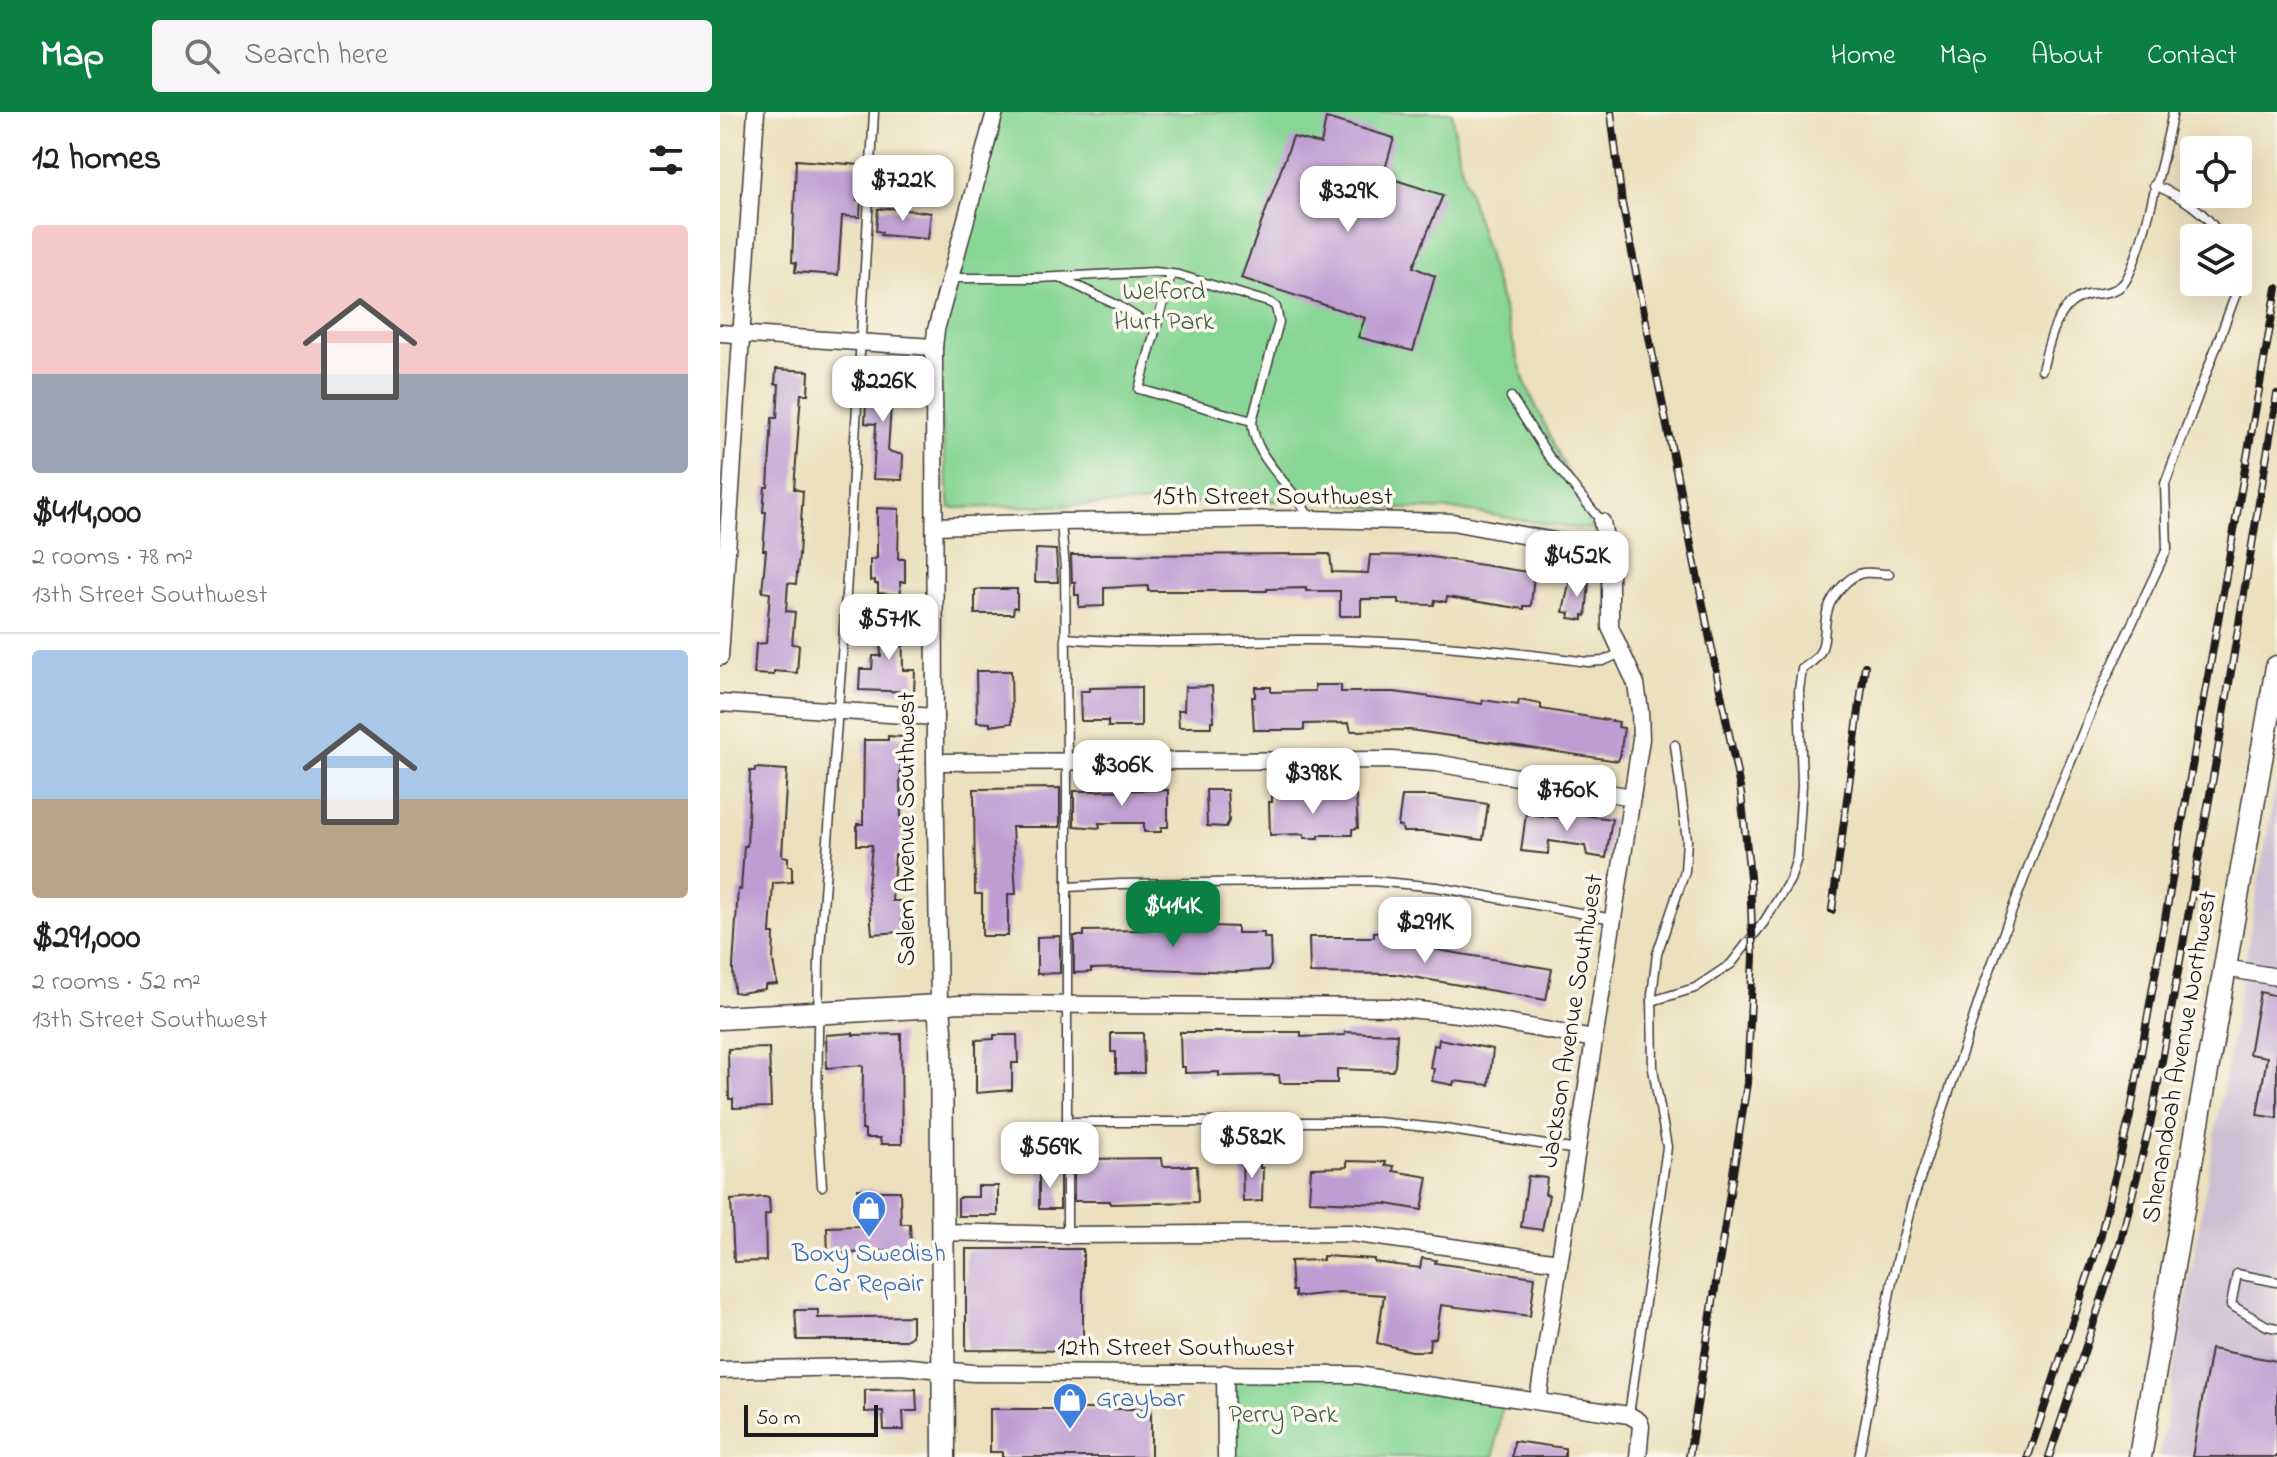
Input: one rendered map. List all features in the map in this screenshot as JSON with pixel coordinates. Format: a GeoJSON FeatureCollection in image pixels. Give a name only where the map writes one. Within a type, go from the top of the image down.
{"type":"FeatureCollection","features":[{"type":"Feature","properties":{"kind":"street"},"geometry":{"type":"LineString","coordinates":[[720,657],[756,112]]}},
{"type":"Feature","properties":{"kind":"street","name":"Salem Avenue Southwest"},"geometry":{"type":"LineString","coordinates":[[944,1457],[941,1030],[935,762],[934,347],[949,278],[995,112]]}},
{"type":"Feature","properties":{"kind":"street"},"geometry":{"type":"LineString","coordinates":[[720,333],[934,347]]}},
{"type":"Feature","properties":{"kind":"street","name":"15th Street Southwest"},"geometry":{"type":"LineString","coordinates":[[936,526],[1310,519],[1452,522],[1607,551]]}},
{"type":"Feature","properties":{"kind":"street","name":"Jackson Avenue Southwest"},"geometry":{"type":"LineString","coordinates":[[1538,1400],[1641,739],[1636,684],[1610,627],[1610,564],[1602,522]]}},
{"type":"Feature","properties":{"kind":"street","name":"Shenandoah Avenue Northwest"},"geometry":{"type":"LineString","coordinates":[[2140,1457],[2277,667]]}},
{"type":"Feature","properties":{"kind":"street"},"geometry":{"type":"LineString","coordinates":[[720,703],[935,717]]}},
{"type":"Feature","properties":{"kind":"street"},"geometry":{"type":"LineString","coordinates":[[935,762],[1392,760],[1436,763],[1632,797]]}},
{"type":"Feature","properties":{"kind":"street"},"geometry":{"type":"LineString","coordinates":[[2225,968],[2277,977]]}},
{"type":"Feature","properties":{"kind":"street"},"geometry":{"type":"LineString","coordinates":[[720,1018],[959,1004],[1389,1007],[1458,1014],[1594,1039]]}},
{"type":"Feature","properties":{"kind":"street"},"geometry":{"type":"LineString","coordinates":[[942,1232],[1067,1235],[1350,1233],[1559,1262]]}},
{"type":"Feature","properties":{"kind":"street","name":"12th Street Southwest"},"geometry":{"type":"LineString","coordinates":[[720,1370],[900,1366],[973,1373],[1357,1375],[1629,1415]]}},
{"type":"Feature","properties":{"kind":"street"},"geometry":{"type":"LineString","coordinates":[[1225,1373],[1226,1457]]}},
{"type":"Feature","properties":{"kind":"street"},"geometry":{"type":"LineString","coordinates":[[1629,1415],[1641,1426],[1638,1457]]}},
{"type":"Feature","properties":{"kind":"lane"},"geometry":{"type":"LineString","coordinates":[[822,1186],[817,1109],[819,960],[862,342],[874,112]]}},
{"type":"Feature","properties":{"kind":"lane"},"geometry":{"type":"LineString","coordinates":[[2042,370],[2057,318],[2083,296],[2123,285],[2135,260],[2173,112]]}},
{"type":"Feature","properties":{"kind":"lane"},"geometry":{"type":"LineString","coordinates":[[2154,185],[2182,197],[2203,213],[2211,224]]}},
{"type":"Feature","properties":{"kind":"lane"},"geometry":{"type":"LineString","coordinates":[[949,278],[1155,272],[1271,303],[1276,307],[1279,322],[1252,421],[1253,436],[1258,449],[1303,504],[1310,519]]}},
{"type":"Feature","properties":{"kind":"lane"},"geometry":{"type":"LineString","coordinates":[[1171,274],[1139,389],[1252,421]]}},
{"type":"Feature","properties":{"kind":"lane"},"geometry":{"type":"LineString","coordinates":[[1059,277],[1117,305],[1155,329]]}},
{"type":"Feature","properties":{"kind":"lane"},"geometry":{"type":"LineString","coordinates":[[1859,1457],[1892,1281],[1911,1206],[1985,983],[2038,841],[2097,698],[2167,549],[2165,484],[2235,296]]}},
{"type":"Feature","properties":{"kind":"lane","name":"Jackson Avenue Southwest"},"geometry":{"type":"LineString","coordinates":[[1511,397],[1547,454],[1602,522]]}},
{"type":"Feature","properties":{"kind":"lane"},"geometry":{"type":"LineString","coordinates":[[1061,522],[1065,569],[1067,761],[1067,1235]]}},
{"type":"Feature","properties":{"kind":"lane"},"geometry":{"type":"LineString","coordinates":[[1652,1001],[1695,988],[1731,964],[1764,922],[1790,880],[1797,858],[1802,785],[1799,690],[1802,669],[1816,660],[1826,638],[1828,608],[1841,588],[1863,573],[1889,574]]}},
{"type":"Feature","properties":{"kind":"lane"},"geometry":{"type":"LineString","coordinates":[[1065,638],[1199,644],[1297,640],[1433,643],[1588,662],[1603,661],[1621,653]]}},
{"type":"Feature","properties":{"kind":"lane"},"geometry":{"type":"LineString","coordinates":[[1629,1415],[1667,1147],[1653,1069],[1652,1001],[1657,954],[1685,871],[1687,840],[1675,745]]}},
{"type":"Feature","properties":{"kind":"lane"},"geometry":{"type":"LineString","coordinates":[[1068,887],[1136,883],[1373,881],[1437,887],[1613,919]]}},
{"type":"Feature","properties":{"kind":"lane"},"geometry":{"type":"LineString","coordinates":[[1067,1122],[1378,1122],[1445,1129],[1577,1150]]}},
{"type":"Feature","properties":{"kind":"lane"},"geometry":{"type":"LineString","coordinates":[[2277,1282],[2237,1274],[2231,1305],[2267,1326],[2277,1328]]}},
{"type":"Feature","properties":{"kind":"shaded area"},"geometry":{"type":"Polygon","coordinates":[[[2277,777],[2277,1457],[2159,1457],[2277,777]]]}},
{"type":"Feature","properties":{"kind":"green space","name":"Welford Hurt Park"},"geometry":{"type":"Polygon","coordinates":[[[995,112],[1452,112],[1458,155],[1525,383],[1594,529],[1459,510],[1373,508],[1318,500],[950,508],[934,347],[995,112]]]}},
{"type":"Feature","properties":{"kind":"green space","name":"Perry Park"},"geometry":{"type":"Polygon","coordinates":[[[1225,1373],[1357,1375],[1503,1395],[1494,1457],[1226,1457],[1225,1373]]]}},
{"type":"Feature","properties":{"kind":"building"},"geometry":{"type":"Polygon","coordinates":[[[1326,118],[1394,138],[1383,176],[1443,195],[1413,267],[1435,276],[1413,351],[1358,337],[1365,318],[1241,278],[1293,137],[1321,144],[1326,118]]]}},
{"type":"Feature","properties":{"kind":"building"},"geometry":{"type":"Polygon","coordinates":[[[796,160],[861,165],[857,200],[861,200],[860,217],[842,216],[838,275],[795,272],[796,263],[792,262],[796,160]]]}},
{"type":"Feature","properties":{"kind":"building"},"geometry":{"type":"Polygon","coordinates":[[[878,209],[931,213],[928,239],[881,235],[882,232],[876,231],[878,209]]]}},
{"type":"Feature","properties":{"kind":"building"},"geometry":{"type":"Polygon","coordinates":[[[882,357],[894,358],[888,451],[903,455],[902,480],[873,479],[876,424],[865,423],[867,384],[879,385],[882,357]]]}},
{"type":"Feature","properties":{"kind":"building"},"geometry":{"type":"Polygon","coordinates":[[[776,369],[809,371],[808,394],[801,394],[794,489],[803,491],[799,555],[796,584],[788,583],[786,611],[795,612],[792,644],[799,645],[797,673],[774,671],[774,675],[754,674],[756,644],[766,643],[770,593],[762,592],[766,550],[763,550],[766,512],[763,512],[765,487],[768,487],[772,418],[777,418],[779,384],[775,384],[776,369]]]}},
{"type":"Feature","properties":{"kind":"building"},"geometry":{"type":"Polygon","coordinates":[[[877,508],[899,509],[898,559],[905,559],[905,582],[900,582],[901,595],[878,593],[878,584],[875,580],[870,581],[870,560],[877,558],[877,508]]]}},
{"type":"Feature","properties":{"kind":"building"},"geometry":{"type":"Polygon","coordinates":[[[1036,549],[1056,550],[1058,582],[1035,582],[1036,549]]]}},
{"type":"Feature","properties":{"kind":"building"},"geometry":{"type":"Polygon","coordinates":[[[1330,554],[1332,572],[1368,573],[1370,555],[1425,556],[1534,573],[1531,606],[1524,606],[1524,609],[1447,597],[1446,602],[1435,600],[1434,605],[1399,604],[1399,599],[1361,599],[1361,616],[1340,616],[1340,591],[1306,591],[1306,588],[1148,591],[1148,586],[1104,588],[1104,606],[1079,607],[1079,595],[1075,595],[1075,582],[1072,582],[1071,555],[1330,554]]]}},
{"type":"Feature","properties":{"kind":"building"},"geometry":{"type":"Polygon","coordinates":[[[1570,579],[1589,582],[1583,620],[1569,618],[1570,613],[1563,612],[1570,579]]]}},
{"type":"Feature","properties":{"kind":"building"},"geometry":{"type":"Polygon","coordinates":[[[1017,589],[1017,608],[1014,607],[1013,614],[975,614],[975,590],[1017,589]]]}},
{"type":"Feature","properties":{"kind":"building"},"geometry":{"type":"Polygon","coordinates":[[[879,617],[902,619],[903,670],[915,670],[914,692],[859,690],[860,669],[872,669],[873,656],[881,656],[879,617]]]}},
{"type":"Feature","properties":{"kind":"building"},"geometry":{"type":"Polygon","coordinates":[[[976,671],[1011,671],[1012,723],[990,726],[990,723],[977,722],[976,671]]]}},
{"type":"Feature","properties":{"kind":"building"},"geometry":{"type":"Polygon","coordinates":[[[1315,685],[1341,685],[1341,692],[1394,692],[1482,704],[1483,700],[1518,705],[1519,700],[1541,704],[1541,709],[1619,722],[1618,727],[1624,728],[1620,756],[1618,761],[1410,730],[1351,731],[1349,723],[1304,724],[1304,730],[1254,730],[1252,697],[1255,697],[1255,687],[1271,687],[1271,692],[1315,691],[1315,685]]]}},
{"type":"Feature","properties":{"kind":"building"},"geometry":{"type":"Polygon","coordinates":[[[1212,686],[1214,721],[1211,721],[1211,727],[1179,727],[1178,710],[1184,710],[1185,687],[1212,686]]]}},
{"type":"Feature","properties":{"kind":"building"},"geometry":{"type":"Polygon","coordinates":[[[1141,687],[1141,727],[1108,727],[1108,721],[1081,721],[1080,691],[1089,691],[1089,688],[1141,687]]]}},
{"type":"Feature","properties":{"kind":"building"},"geometry":{"type":"Polygon","coordinates":[[[888,736],[902,737],[902,855],[895,855],[892,901],[902,901],[902,932],[872,934],[868,887],[872,845],[857,845],[857,824],[863,824],[864,740],[888,740],[888,736]]]}},
{"type":"Feature","properties":{"kind":"building"},"geometry":{"type":"Polygon","coordinates":[[[755,768],[787,770],[782,856],[788,857],[788,866],[792,866],[792,882],[773,883],[770,934],[774,934],[773,961],[777,984],[740,993],[734,992],[733,967],[738,889],[741,890],[744,846],[747,846],[750,771],[755,771],[755,768]]]}},
{"type":"Feature","properties":{"kind":"building"},"geometry":{"type":"Polygon","coordinates":[[[1060,788],[1060,827],[1012,827],[1016,894],[1008,894],[1008,936],[982,936],[982,894],[975,894],[974,789],[1060,788]]]}},
{"type":"Feature","properties":{"kind":"building"},"geometry":{"type":"Polygon","coordinates":[[[1168,790],[1168,827],[1161,827],[1161,832],[1144,832],[1144,823],[1099,823],[1100,828],[1074,826],[1074,791],[1168,790]]]}},
{"type":"Feature","properties":{"kind":"building"},"geometry":{"type":"Polygon","coordinates":[[[1206,790],[1227,790],[1229,821],[1226,827],[1207,826],[1206,790]]]}},
{"type":"Feature","properties":{"kind":"building"},"geometry":{"type":"Polygon","coordinates":[[[1272,796],[1356,796],[1358,828],[1352,829],[1352,835],[1319,835],[1319,838],[1304,838],[1304,834],[1270,835],[1269,802],[1272,802],[1272,796]]]}},
{"type":"Feature","properties":{"kind":"building"},"geometry":{"type":"Polygon","coordinates":[[[1402,796],[1432,796],[1488,804],[1483,840],[1403,832],[1402,827],[1398,826],[1402,796]]]}},
{"type":"Feature","properties":{"kind":"building"},"geometry":{"type":"Polygon","coordinates":[[[1561,812],[1612,819],[1606,858],[1587,855],[1585,846],[1549,841],[1548,854],[1521,851],[1526,814],[1560,818],[1561,812]]]}},
{"type":"Feature","properties":{"kind":"building"},"geometry":{"type":"Polygon","coordinates":[[[1165,924],[1237,927],[1237,933],[1264,933],[1264,938],[1270,938],[1271,965],[1268,970],[1235,972],[1124,968],[1074,973],[1074,936],[1084,936],[1084,931],[1145,930],[1145,926],[1165,927],[1165,924]]]}},
{"type":"Feature","properties":{"kind":"building"},"geometry":{"type":"Polygon","coordinates":[[[1395,931],[1395,943],[1552,969],[1546,1000],[1395,974],[1310,973],[1309,937],[1374,937],[1374,932],[1395,931]]]}},
{"type":"Feature","properties":{"kind":"building"},"geometry":{"type":"Polygon","coordinates":[[[1060,936],[1060,973],[1037,974],[1037,937],[1060,936]]]}},
{"type":"Feature","properties":{"kind":"building"},"geometry":{"type":"Polygon","coordinates":[[[2260,992],[2277,996],[2277,1118],[2257,1115],[2267,1057],[2249,1054],[2260,992]]]}},
{"type":"Feature","properties":{"kind":"building"},"geometry":{"type":"Polygon","coordinates":[[[1180,1032],[1301,1032],[1301,1037],[1345,1035],[1345,1032],[1397,1034],[1395,1066],[1392,1071],[1337,1069],[1337,1083],[1280,1083],[1279,1075],[1185,1073],[1185,1067],[1181,1067],[1180,1032]]]}},
{"type":"Feature","properties":{"kind":"building"},"geometry":{"type":"Polygon","coordinates":[[[1111,1033],[1143,1033],[1144,1073],[1116,1073],[1116,1052],[1111,1052],[1111,1033]]]}},
{"type":"Feature","properties":{"kind":"building"},"geometry":{"type":"Polygon","coordinates":[[[901,1034],[902,1144],[881,1144],[880,1138],[865,1138],[865,1130],[862,1130],[863,1065],[827,1068],[826,1035],[901,1034]]]}},
{"type":"Feature","properties":{"kind":"building"},"geometry":{"type":"Polygon","coordinates":[[[994,1035],[1017,1035],[1018,1063],[1012,1063],[1012,1090],[976,1093],[976,1040],[994,1039],[994,1035]]]}},
{"type":"Feature","properties":{"kind":"building"},"geometry":{"type":"Polygon","coordinates":[[[1439,1039],[1493,1049],[1489,1085],[1454,1081],[1453,1085],[1432,1081],[1434,1069],[1430,1068],[1434,1045],[1438,1046],[1439,1039]]]}},
{"type":"Feature","properties":{"kind":"building"},"geometry":{"type":"Polygon","coordinates":[[[769,1048],[771,1107],[733,1108],[733,1099],[729,1099],[728,1049],[769,1048]]]}},
{"type":"Feature","properties":{"kind":"building"},"geometry":{"type":"Polygon","coordinates":[[[1162,1158],[1163,1166],[1197,1166],[1198,1202],[1110,1204],[1110,1201],[1074,1201],[1074,1170],[1080,1169],[1080,1159],[1162,1158]]]}},
{"type":"Feature","properties":{"kind":"building"},"geometry":{"type":"Polygon","coordinates":[[[1242,1158],[1260,1158],[1260,1168],[1263,1168],[1262,1201],[1243,1202],[1242,1158]]]}},
{"type":"Feature","properties":{"kind":"building"},"geometry":{"type":"Polygon","coordinates":[[[1347,1161],[1386,1162],[1385,1165],[1394,1166],[1393,1171],[1428,1177],[1422,1210],[1387,1204],[1309,1201],[1311,1168],[1347,1167],[1347,1161]]]}},
{"type":"Feature","properties":{"kind":"building"},"geometry":{"type":"Polygon","coordinates":[[[1039,1171],[1060,1171],[1060,1209],[1039,1209],[1039,1171]]]}},
{"type":"Feature","properties":{"kind":"building"},"geometry":{"type":"Polygon","coordinates":[[[1528,1176],[1547,1178],[1545,1194],[1549,1195],[1542,1230],[1521,1227],[1528,1176]]]}},
{"type":"Feature","properties":{"kind":"building"},"geometry":{"type":"Polygon","coordinates":[[[978,1186],[998,1186],[998,1216],[958,1216],[958,1199],[978,1197],[978,1186]]]}},
{"type":"Feature","properties":{"kind":"building","name":"Boxy Swedish Car Repair"},"geometry":{"type":"Polygon","coordinates":[[[858,1189],[900,1191],[901,1224],[910,1224],[911,1250],[828,1254],[827,1227],[860,1226],[858,1189]]]}},
{"type":"Feature","properties":{"kind":"building"},"geometry":{"type":"Polygon","coordinates":[[[769,1198],[770,1214],[765,1215],[766,1261],[734,1262],[731,1200],[769,1198]]]}},
{"type":"Feature","properties":{"kind":"building"},"geometry":{"type":"Polygon","coordinates":[[[966,1249],[1083,1249],[1083,1351],[966,1350],[966,1249]]]}},
{"type":"Feature","properties":{"kind":"building"},"geometry":{"type":"Polygon","coordinates":[[[1323,1256],[1374,1259],[1374,1262],[1420,1268],[1422,1258],[1436,1260],[1435,1263],[1535,1277],[1530,1316],[1441,1305],[1436,1338],[1430,1339],[1429,1351],[1412,1351],[1377,1343],[1384,1295],[1339,1292],[1295,1297],[1290,1261],[1323,1260],[1323,1256]]]}},
{"type":"Feature","properties":{"kind":"building"},"geometry":{"type":"Polygon","coordinates":[[[795,1310],[818,1310],[818,1318],[912,1316],[912,1336],[906,1340],[797,1340],[795,1310]]]}},
{"type":"Feature","properties":{"kind":"building"},"geometry":{"type":"Polygon","coordinates":[[[2211,1349],[2277,1361],[2277,1457],[2192,1457],[2211,1349]]]}},
{"type":"Feature","properties":{"kind":"building"},"geometry":{"type":"Polygon","coordinates":[[[916,1389],[917,1411],[903,1411],[904,1430],[884,1430],[883,1411],[865,1412],[865,1390],[916,1389]]]}},
{"type":"Feature","properties":{"kind":"building","name":"Graybar"},"geometry":{"type":"Polygon","coordinates":[[[990,1409],[1151,1409],[1151,1457],[1002,1457],[1002,1452],[990,1452],[990,1409]]]}},
{"type":"Feature","properties":{"kind":"building"},"geometry":{"type":"Polygon","coordinates":[[[1514,1441],[1565,1448],[1565,1457],[1512,1457],[1514,1441]]]}},
{"type":"Feature","properties":{"kind":"railway"},"geometry":{"type":"LineString","coordinates":[[1611,112],[1622,203],[1741,793],[1750,877],[1753,957],[1747,1083],[1689,1457]]}},
{"type":"Feature","properties":{"kind":"railway"},"geometry":{"type":"LineString","coordinates":[[2028,1457],[2099,1242],[2130,1116],[2277,288]]}},
{"type":"Feature","properties":{"kind":"railway"},"geometry":{"type":"LineString","coordinates":[[2049,1457],[2120,1244],[2152,1116],[2218,750],[2277,394]]}},
{"type":"Feature","properties":{"kind":"railway"},"geometry":{"type":"LineString","coordinates":[[1832,910],[1865,666]]}},
{"type":"Feature","properties":{"kind":"place","name":"Boxy Swedish Car Repair"},"geometry":{"type":"Point","coordinates":[869,1239]}},
{"type":"Feature","properties":{"kind":"place","name":"Graybar"},"geometry":{"type":"Point","coordinates":[1070,1431]}}]}
